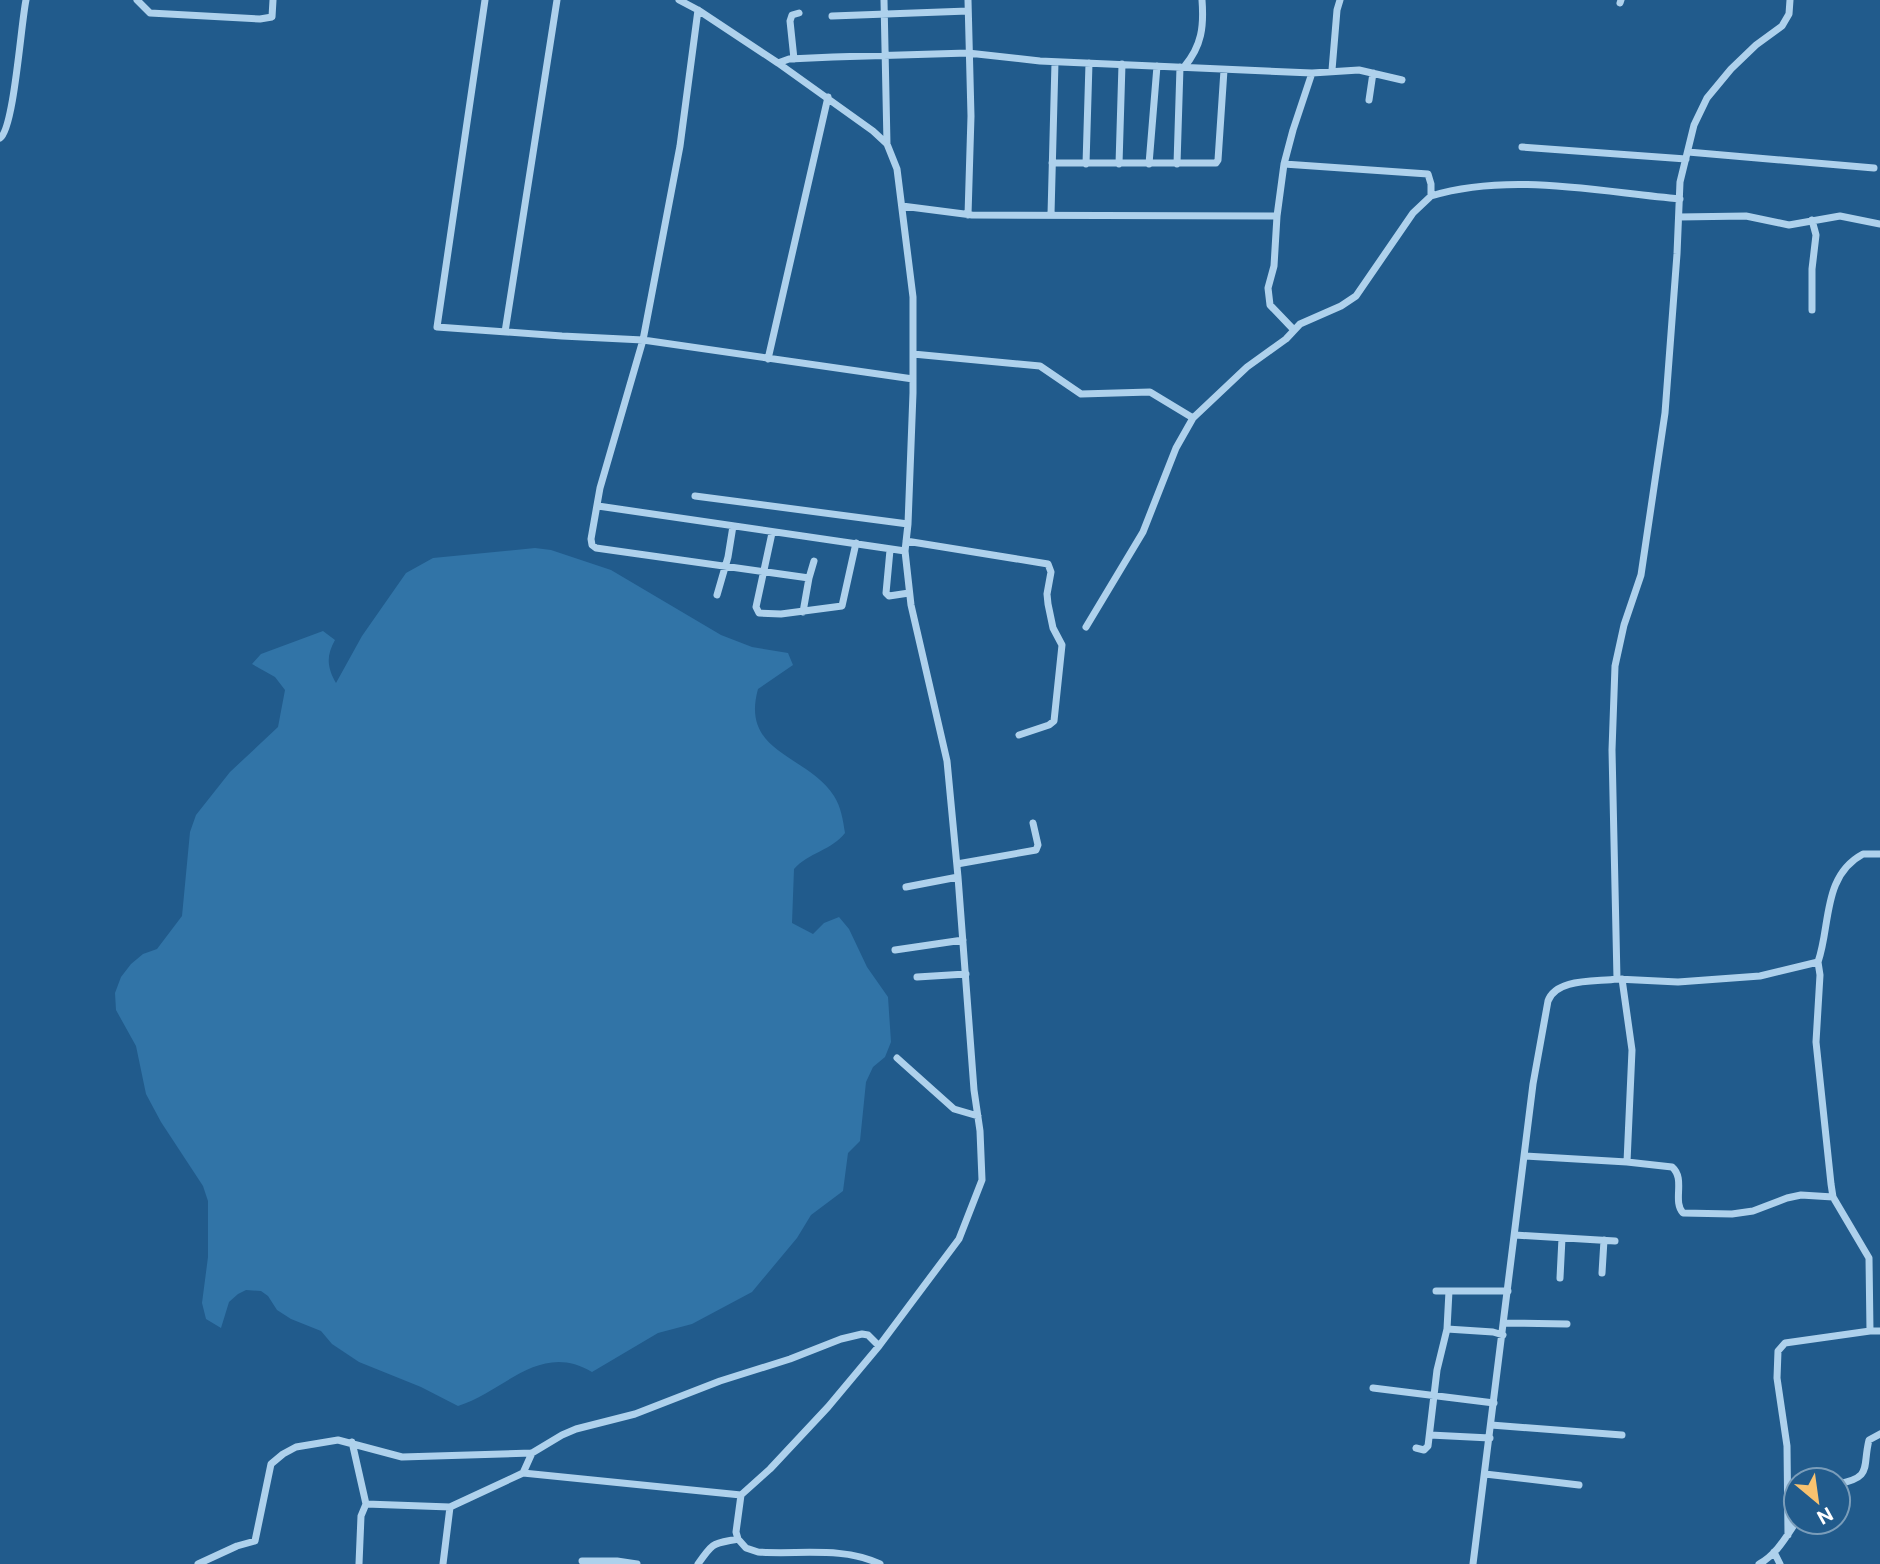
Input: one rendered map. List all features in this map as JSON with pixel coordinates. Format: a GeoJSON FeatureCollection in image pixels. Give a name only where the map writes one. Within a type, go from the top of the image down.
{"type":"FeatureCollection","features":[{"type":"Feature","properties":{"kind":"street"},"geometry":{"type":"LineString","coordinates":[[0,138],[6,133],[12,105],[26,0]]}},
{"type":"Feature","properties":{"kind":"street"},"geometry":{"type":"LineString","coordinates":[[136,0],[150,13],[260,19],[272,17],[273,0]]}},
{"type":"Feature","properties":{"kind":"street"},"geometry":{"type":"LineString","coordinates":[[485,0],[436,327],[643,340],[913,379]]}},
{"type":"Feature","properties":{"kind":"street"},"geometry":{"type":"LineString","coordinates":[[505,332],[557,0]]}},
{"type":"Feature","properties":{"kind":"street"},"geometry":{"type":"LineString","coordinates":[[679,0],[828,97],[887,144]]}},
{"type":"Feature","properties":{"kind":"street"},"geometry":{"type":"LineString","coordinates":[[880,1564],[862,1557],[836,1553],[758,1552],[747,1548],[738,1539],[736,1521],[741,1495],[803,1434],[879,1346],[959,1239],[982,1180],[947,761],[909,593],[905,551],[913,379],[913,297],[897,169],[887,144],[884,0]]}},
{"type":"Feature","properties":{"kind":"street"},"geometry":{"type":"LineString","coordinates":[[968,0],[971,116],[968,215]]}},
{"type":"Feature","properties":{"kind":"street"},"geometry":{"type":"LineString","coordinates":[[1177,164],[1182,67],[1194,54],[1204,28],[1202,0]]}},
{"type":"Feature","properties":{"kind":"street"},"geometry":{"type":"LineString","coordinates":[[1332,70],[1340,0]]}},
{"type":"Feature","properties":{"kind":"street"},"geometry":{"type":"LineString","coordinates":[[1627,1162],[1632,1050],[1619,979],[1612,750],[1615,666],[1624,625],[1641,575],[1665,413],[1680,182],[1694,125],[1707,98],[1756,45],[1782,26],[1789,14],[1790,0]]}},
{"type":"Feature","properties":{"kind":"street"},"geometry":{"type":"LineString","coordinates":[[698,10],[680,146],[643,340],[600,488],[591,540],[596,548],[809,578]]}},
{"type":"Feature","properties":{"kind":"street"},"geometry":{"type":"LineString","coordinates":[[832,16],[968,11]]}},
{"type":"Feature","properties":{"kind":"street"},"geometry":{"type":"LineString","coordinates":[[794,59],[790,21],[792,15],[799,13]]}},
{"type":"Feature","properties":{"kind":"street"},"geometry":{"type":"LineString","coordinates":[[778,63],[794,59],[968,53],[1055,62],[1224,70],[1312,73],[1359,69],[1402,79]]}},
{"type":"Feature","properties":{"kind":"street"},"geometry":{"type":"LineString","coordinates":[[1051,214],[1055,62]]}},
{"type":"Feature","properties":{"kind":"street"},"geometry":{"type":"LineString","coordinates":[[1086,164],[1089,63]]}},
{"type":"Feature","properties":{"kind":"street"},"geometry":{"type":"LineString","coordinates":[[1119,164],[1122,64]]}},
{"type":"Feature","properties":{"kind":"street"},"geometry":{"type":"LineString","coordinates":[[1149,164],[1157,66]]}},
{"type":"Feature","properties":{"kind":"street"},"geometry":{"type":"LineString","coordinates":[[1052,163],[1214,164],[1217,162],[1224,70]]}},
{"type":"Feature","properties":{"kind":"street"},"geometry":{"type":"LineString","coordinates":[[1293,330],[1276,313],[1268,297],[1268,288],[1274,266],[1284,164],[1312,73]]}},
{"type":"Feature","properties":{"kind":"street"},"geometry":{"type":"LineString","coordinates":[[1369,100],[1373,73]]}},
{"type":"Feature","properties":{"kind":"street"},"geometry":{"type":"LineString","coordinates":[[768,359],[828,97]]}},
{"type":"Feature","properties":{"kind":"street"},"geometry":{"type":"LineString","coordinates":[[1522,147],[1687,155],[1874,169]]}},
{"type":"Feature","properties":{"kind":"street"},"geometry":{"type":"LineString","coordinates":[[1284,164],[1427,174],[1431,184],[1431,196]]}},
{"type":"Feature","properties":{"kind":"street"},"geometry":{"type":"LineString","coordinates":[[1086,627],[1143,532],[1176,447],[1193,418],[1247,367],[1286,339],[1293,330],[1356,296],[1413,213],[1431,196],[1452,189],[1507,186],[1597,190],[1680,199]]}},
{"type":"Feature","properties":{"kind":"street"},"geometry":{"type":"LineString","coordinates":[[902,206],[968,215],[1277,216]]}},
{"type":"Feature","properties":{"kind":"street"},"geometry":{"type":"LineString","coordinates":[[1679,217],[1746,216],[1788,225],[1840,216],[1880,224]]}},
{"type":"Feature","properties":{"kind":"street"},"geometry":{"type":"LineString","coordinates":[[1812,220],[1816,235],[1812,269],[1812,310]]}},
{"type":"Feature","properties":{"kind":"street"},"geometry":{"type":"LineString","coordinates":[[913,354],[1034,365],[1045,369],[1081,394],[1150,392],[1193,418]]}},
{"type":"Feature","properties":{"kind":"street"},"geometry":{"type":"LineString","coordinates":[[695,496],[908,524]]}},
{"type":"Feature","properties":{"kind":"street"},"geometry":{"type":"LineString","coordinates":[[598,506],[905,551]]}},
{"type":"Feature","properties":{"kind":"street"},"geometry":{"type":"LineString","coordinates":[[717,594],[733,526]]}},
{"type":"Feature","properties":{"kind":"street"},"geometry":{"type":"LineString","coordinates":[[772,533],[756,607],[759,613],[781,614],[842,606],[856,543]]}},
{"type":"Feature","properties":{"kind":"street"},"geometry":{"type":"LineString","coordinates":[[906,541],[1048,564],[1051,572],[1048,604],[1053,628],[1062,645],[1054,721],[1019,735]]}},
{"type":"Feature","properties":{"kind":"street"},"geometry":{"type":"LineString","coordinates":[[890,550],[886,593],[889,596],[909,593]]}},
{"type":"Feature","properties":{"kind":"street"},"geometry":{"type":"LineString","coordinates":[[803,612],[814,561]]}},
{"type":"Feature","properties":{"kind":"street"},"geometry":{"type":"LineString","coordinates":[[957,864],[1036,850],[1038,845],[1033,823]]}},
{"type":"Feature","properties":{"kind":"street"},"geometry":{"type":"LineString","coordinates":[[1870,1331],[1869,1258],[1833,1197],[1816,1042],[1820,975],[1818,962],[1831,893],[1839,876],[1863,854],[1880,854]]}},
{"type":"Feature","properties":{"kind":"street"},"geometry":{"type":"LineString","coordinates":[[906,887],[958,877]]}},
{"type":"Feature","properties":{"kind":"street"},"geometry":{"type":"LineString","coordinates":[[895,950],[963,940]]}},
{"type":"Feature","properties":{"kind":"street"},"geometry":{"type":"LineString","coordinates":[[1473,1564],[1534,1084],[1551,992],[1564,985],[1619,979],[1678,982],[1760,976],[1818,962]]}},
{"type":"Feature","properties":{"kind":"street"},"geometry":{"type":"LineString","coordinates":[[917,977],[966,974]]}},
{"type":"Feature","properties":{"kind":"street"},"geometry":{"type":"LineString","coordinates":[[897,1058],[954,1109],[978,1116]]}},
{"type":"Feature","properties":{"kind":"street"},"geometry":{"type":"LineString","coordinates":[[1525,1156],[1627,1162],[1675,1169],[1678,1176],[1679,1208],[1683,1213],[1732,1214],[1753,1211],[1801,1195],[1833,1197]]}},
{"type":"Feature","properties":{"kind":"street"},"geometry":{"type":"LineString","coordinates":[[1515,1235],[1615,1241]]}},
{"type":"Feature","properties":{"kind":"street"},"geometry":{"type":"LineString","coordinates":[[1560,1278],[1562,1238]]}},
{"type":"Feature","properties":{"kind":"street"},"geometry":{"type":"LineString","coordinates":[[1602,1273],[1604,1240]]}},
{"type":"Feature","properties":{"kind":"street"},"geometry":{"type":"LineString","coordinates":[[1869,1258],[1880,1256]]}},
{"type":"Feature","properties":{"kind":"street"},"geometry":{"type":"LineString","coordinates":[[1416,1448],[1426,1449],[1430,1435],[1437,1370],[1447,1329],[1449,1290]]}},
{"type":"Feature","properties":{"kind":"street"},"geometry":{"type":"LineString","coordinates":[[1437,1291],[1508,1291]]}},
{"type":"Feature","properties":{"kind":"street"},"geometry":{"type":"LineString","coordinates":[[1504,1323],[1567,1324]]}},
{"type":"Feature","properties":{"kind":"street"},"geometry":{"type":"LineString","coordinates":[[1447,1329],[1503,1335]]}},
{"type":"Feature","properties":{"kind":"street"},"geometry":{"type":"LineString","coordinates":[[1787,1466],[1777,1378],[1778,1351],[1785,1343],[1880,1331]]}},
{"type":"Feature","properties":{"kind":"street"},"geometry":{"type":"LineString","coordinates":[[198,1564],[255,1541],[271,1464],[296,1447],[338,1440],[402,1457],[532,1452],[576,1429],[635,1414],[841,1339],[868,1335],[879,1346]]}},
{"type":"Feature","properties":{"kind":"street"},"geometry":{"type":"LineString","coordinates":[[1373,1388],[1494,1403]]}},
{"type":"Feature","properties":{"kind":"street"},"geometry":{"type":"LineString","coordinates":[[1491,1425],[1622,1435]]}},
{"type":"Feature","properties":{"kind":"street"},"geometry":{"type":"LineString","coordinates":[[1852,1481],[1862,1475],[1866,1468],[1869,1440],[1880,1434]]}},
{"type":"Feature","properties":{"kind":"street"},"geometry":{"type":"LineString","coordinates":[[1430,1435],[1489,1438]]}},
{"type":"Feature","properties":{"kind":"street"},"geometry":{"type":"LineString","coordinates":[[352,1442],[366,1504],[361,1516],[359,1564]]}},
{"type":"Feature","properties":{"kind":"street"},"geometry":{"type":"LineString","coordinates":[[366,1504],[450,1507],[503,1485],[523,1473],[532,1452]]}},
{"type":"Feature","properties":{"kind":"street"},"geometry":{"type":"LineString","coordinates":[[523,1473],[741,1495]]}},
{"type":"Feature","properties":{"kind":"street"},"geometry":{"type":"LineString","coordinates":[[1485,1474],[1580,1485]]}},
{"type":"Feature","properties":{"kind":"street"},"geometry":{"type":"LineString","coordinates":[[443,1564],[450,1507]]}},
{"type":"Feature","properties":{"kind":"street"},"geometry":{"type":"LineString","coordinates":[[1759,1564],[1787,1536]]}},
{"type":"Feature","properties":{"kind":"street"},"geometry":{"type":"LineString","coordinates":[[698,1564],[719,1541],[738,1539]]}},
{"type":"Feature","properties":{"kind":"street"},"geometry":{"type":"LineString","coordinates":[[1774,1552],[1780,1564]]}},
{"type":"Feature","properties":{"kind":"street"},"geometry":{"type":"LineString","coordinates":[[582,1561],[637,1564]]}},
{"type":"Feature","properties":{"kind":"shaded area"},"geometry":{"type":"Polygon","coordinates":[[[535,548],[551,550],[611,570],[721,635],[752,647],[788,653],[793,665],[758,689],[755,711],[758,727],[779,751],[822,782],[834,796],[845,833],[834,844],[806,859],[794,869],[792,923],[813,934],[824,923],[839,917],[849,929],[867,967],[888,997],[891,1042],[885,1057],[873,1067],[866,1082],[860,1141],[848,1153],[843,1191],[811,1215],[797,1238],[752,1292],[692,1324],[658,1333],[592,1372],[573,1364],[556,1362],[539,1365],[458,1406],[421,1387],[359,1362],[332,1344],[321,1331],[277,1310],[268,1296],[261,1291],[246,1290],[229,1302],[221,1328],[206,1319],[202,1303],[208,1257],[208,1201],[203,1186],[146,1094],[136,1046],[116,1010],[115,993],[121,977],[131,964],[143,954],[157,949],[182,916],[190,832],[196,815],[230,772],[278,727],[285,690],[275,677],[252,664],[261,654],[323,631],[335,640],[329,662],[336,683],[362,636],[406,573],[433,558],[535,548]]]}}]}
